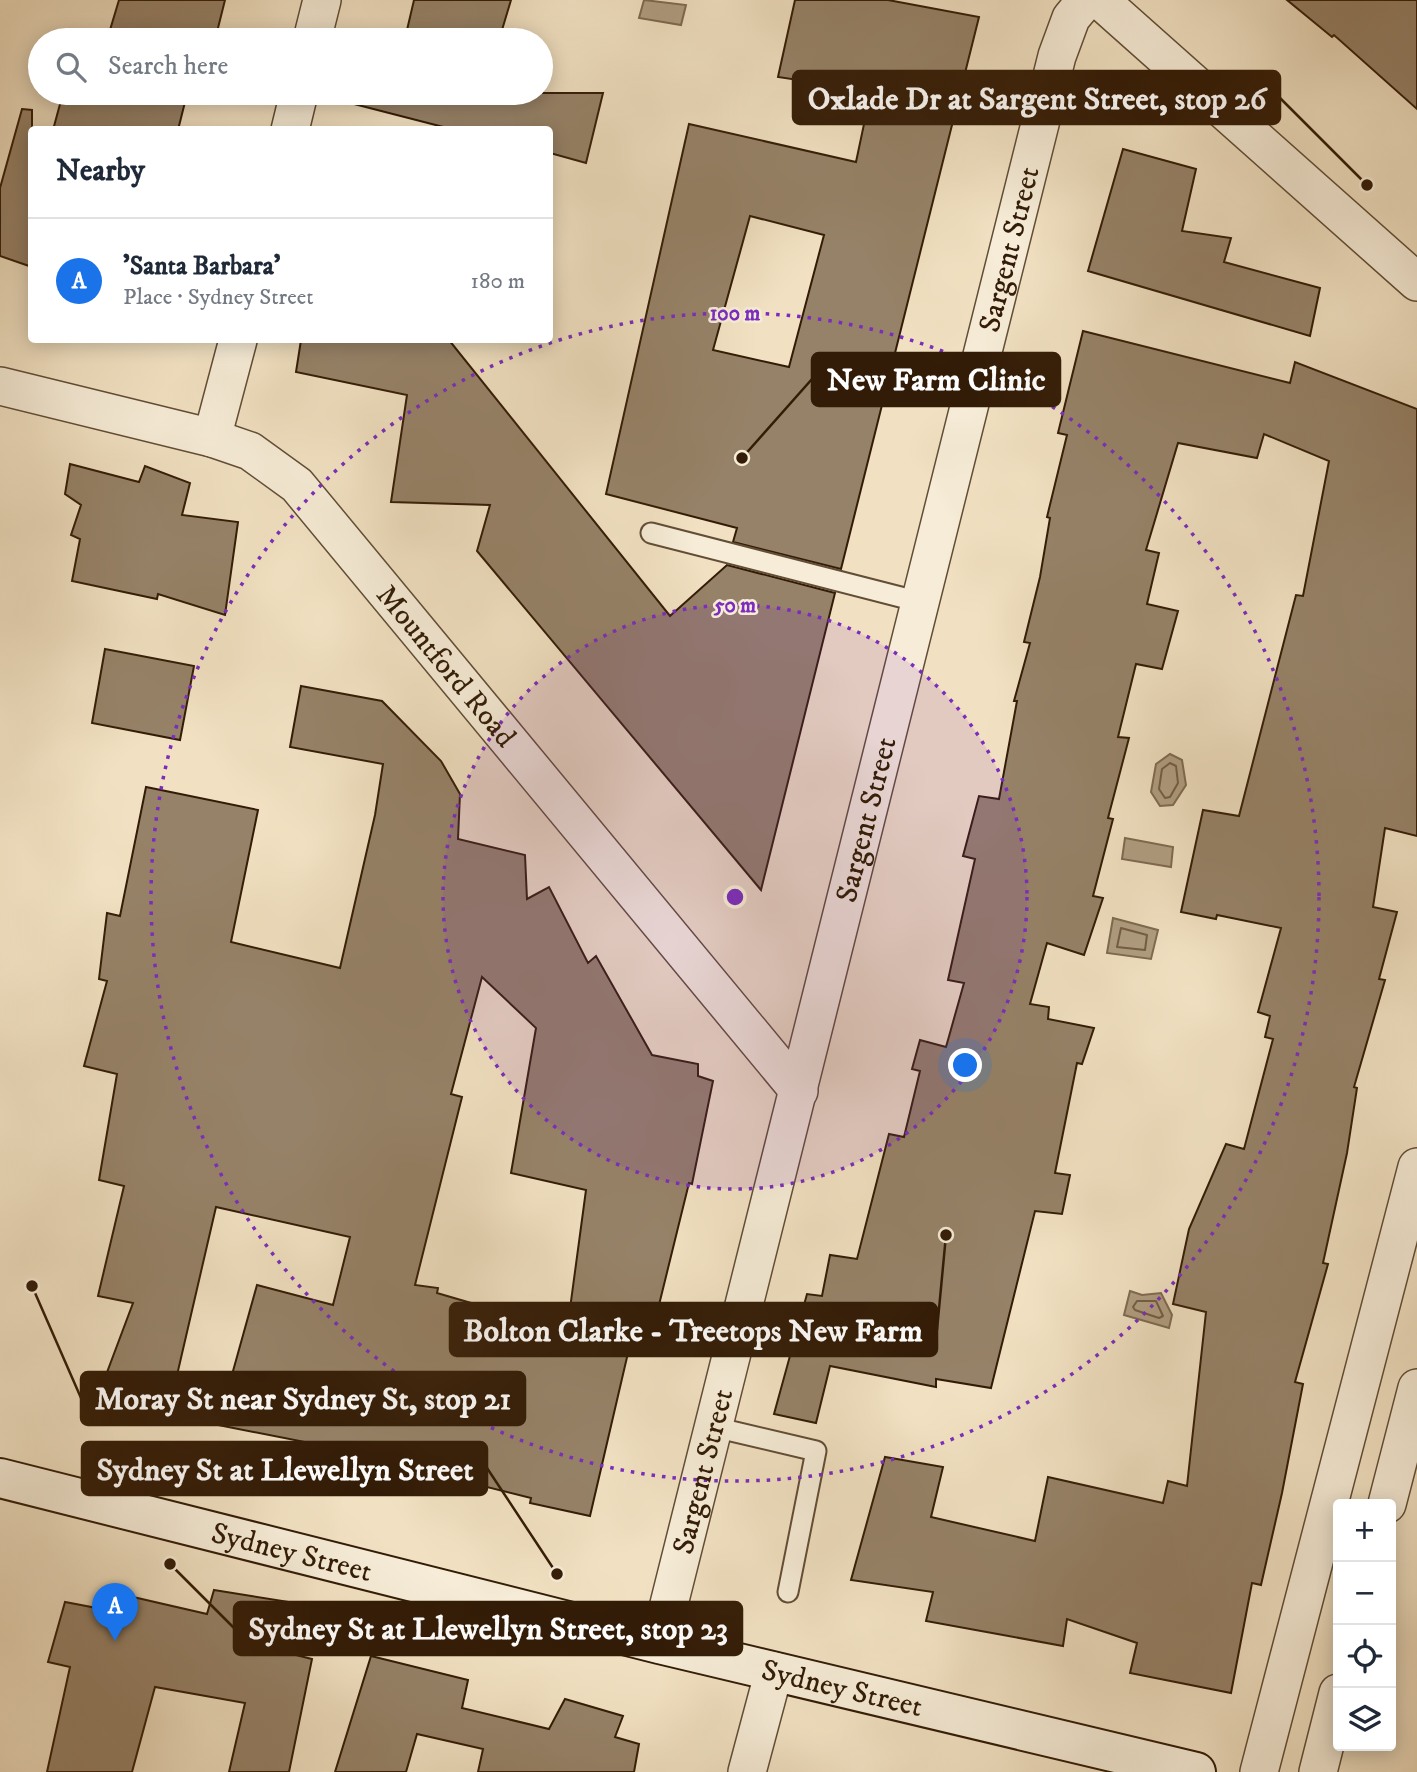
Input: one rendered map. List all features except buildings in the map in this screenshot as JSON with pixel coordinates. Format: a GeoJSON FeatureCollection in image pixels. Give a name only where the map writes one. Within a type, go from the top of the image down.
{"type":"FeatureCollection","features":[{"type":"Feature","properties":{"kind":"street"},"geometry":{"type":"LineString","coordinates":[[315,28],[322,0]]}},
{"type":"Feature","properties":{"kind":"street","name":"Sargent Street"},"geometry":{"type":"LineString","coordinates":[[659,1644],[1057,56],[1071,18],[1086,0]]}},
{"type":"Feature","properties":{"kind":"street"},"geometry":{"type":"LineString","coordinates":[[1100,0],[1417,282]]}},
{"type":"Feature","properties":{"kind":"street"},"geometry":{"type":"LineString","coordinates":[[291,126],[296,105]]}},
{"type":"Feature","properties":{"kind":"street"},"geometry":{"type":"LineString","coordinates":[[212,438],[237,343]]}},
{"type":"Feature","properties":{"kind":"street","name":"Mountford Road"},"geometry":{"type":"LineString","coordinates":[[0,386],[212,438],[250,451],[297,485],[799,1091]]}},
{"type":"Feature","properties":{"kind":"street"},"geometry":{"type":"LineString","coordinates":[[1259,1772],[1417,1167]]}},
{"type":"Feature","properties":{"kind":"street"},"geometry":{"type":"LineString","coordinates":[[1388,1499],[1417,1388]]}},
{"type":"Feature","properties":{"kind":"street","name":"Sydney Street"},"geometry":{"type":"LineString","coordinates":[[0,1478],[659,1644],[1196,1772]]}},
{"type":"Feature","properties":{"kind":"street"},"geometry":{"type":"LineString","coordinates":[[747,1772],[774,1671]]}},
{"type":"Feature","properties":{"kind":"street"},"geometry":{"type":"LineString","coordinates":[[1318,1772],[1333,1713]]}},
{"type":"Feature","properties":{"kind":"lane"},"geometry":{"type":"LineString","coordinates":[[651,533],[920,602]]}},
{"type":"Feature","properties":{"kind":"lane"},"geometry":{"type":"LineString","coordinates":[[714,1427],[816,1451],[788,1592]]}},
{"type":"Feature","properties":{"kind":"water"},"geometry":{"type":"Polygon","coordinates":[[[644,0],[686,5],[681,25],[639,18],[644,0]]]}},
{"type":"Feature","properties":{"kind":"water"},"geometry":{"type":"Polygon","coordinates":[[[1170,754],[1182,760],[1186,785],[1173,805],[1160,806],[1151,792],[1156,764],[1170,754]]]}},
{"type":"Feature","properties":{"kind":"water"},"geometry":{"type":"Polygon","coordinates":[[[1125,838],[1173,847],[1171,867],[1122,859],[1125,838]]]}},
{"type":"Feature","properties":{"kind":"water"},"geometry":{"type":"Polygon","coordinates":[[[1113,918],[1158,930],[1151,959],[1107,953],[1113,918]]]}},
{"type":"Feature","properties":{"kind":"water"},"geometry":{"type":"Polygon","coordinates":[[[1130,1291],[1142,1295],[1161,1293],[1172,1315],[1169,1328],[1124,1315],[1130,1291]]]}},
{"type":"Feature","properties":{"kind":"place","name":"Oxlade Dr at Sargent Street, stop 26"},"geometry":{"type":"Point","coordinates":[1367,185]}},
{"type":"Feature","properties":{"kind":"place","name":"New Farm Clinic"},"geometry":{"type":"Point","coordinates":[742,458]}},
{"type":"Feature","properties":{"kind":"place","name":"Bolton Clarke - Treetops New Farm"},"geometry":{"type":"Point","coordinates":[946,1235]}},
{"type":"Feature","properties":{"kind":"place","name":"Moray St near Sydney St, stop 21"},"geometry":{"type":"Point","coordinates":[32,1286]}},
{"type":"Feature","properties":{"kind":"place","name":"Sydney St at Llewellyn Street, stop 23"},"geometry":{"type":"Point","coordinates":[170,1564]}},
{"type":"Feature","properties":{"kind":"place","name":"Sydney St at Llewellyn Street"},"geometry":{"type":"Point","coordinates":[557,1574]}},
{"type":"Feature","properties":{"kind":"place","name":"'Santa Barbara'"},"geometry":{"type":"Point","coordinates":[115,1641]}}]}
